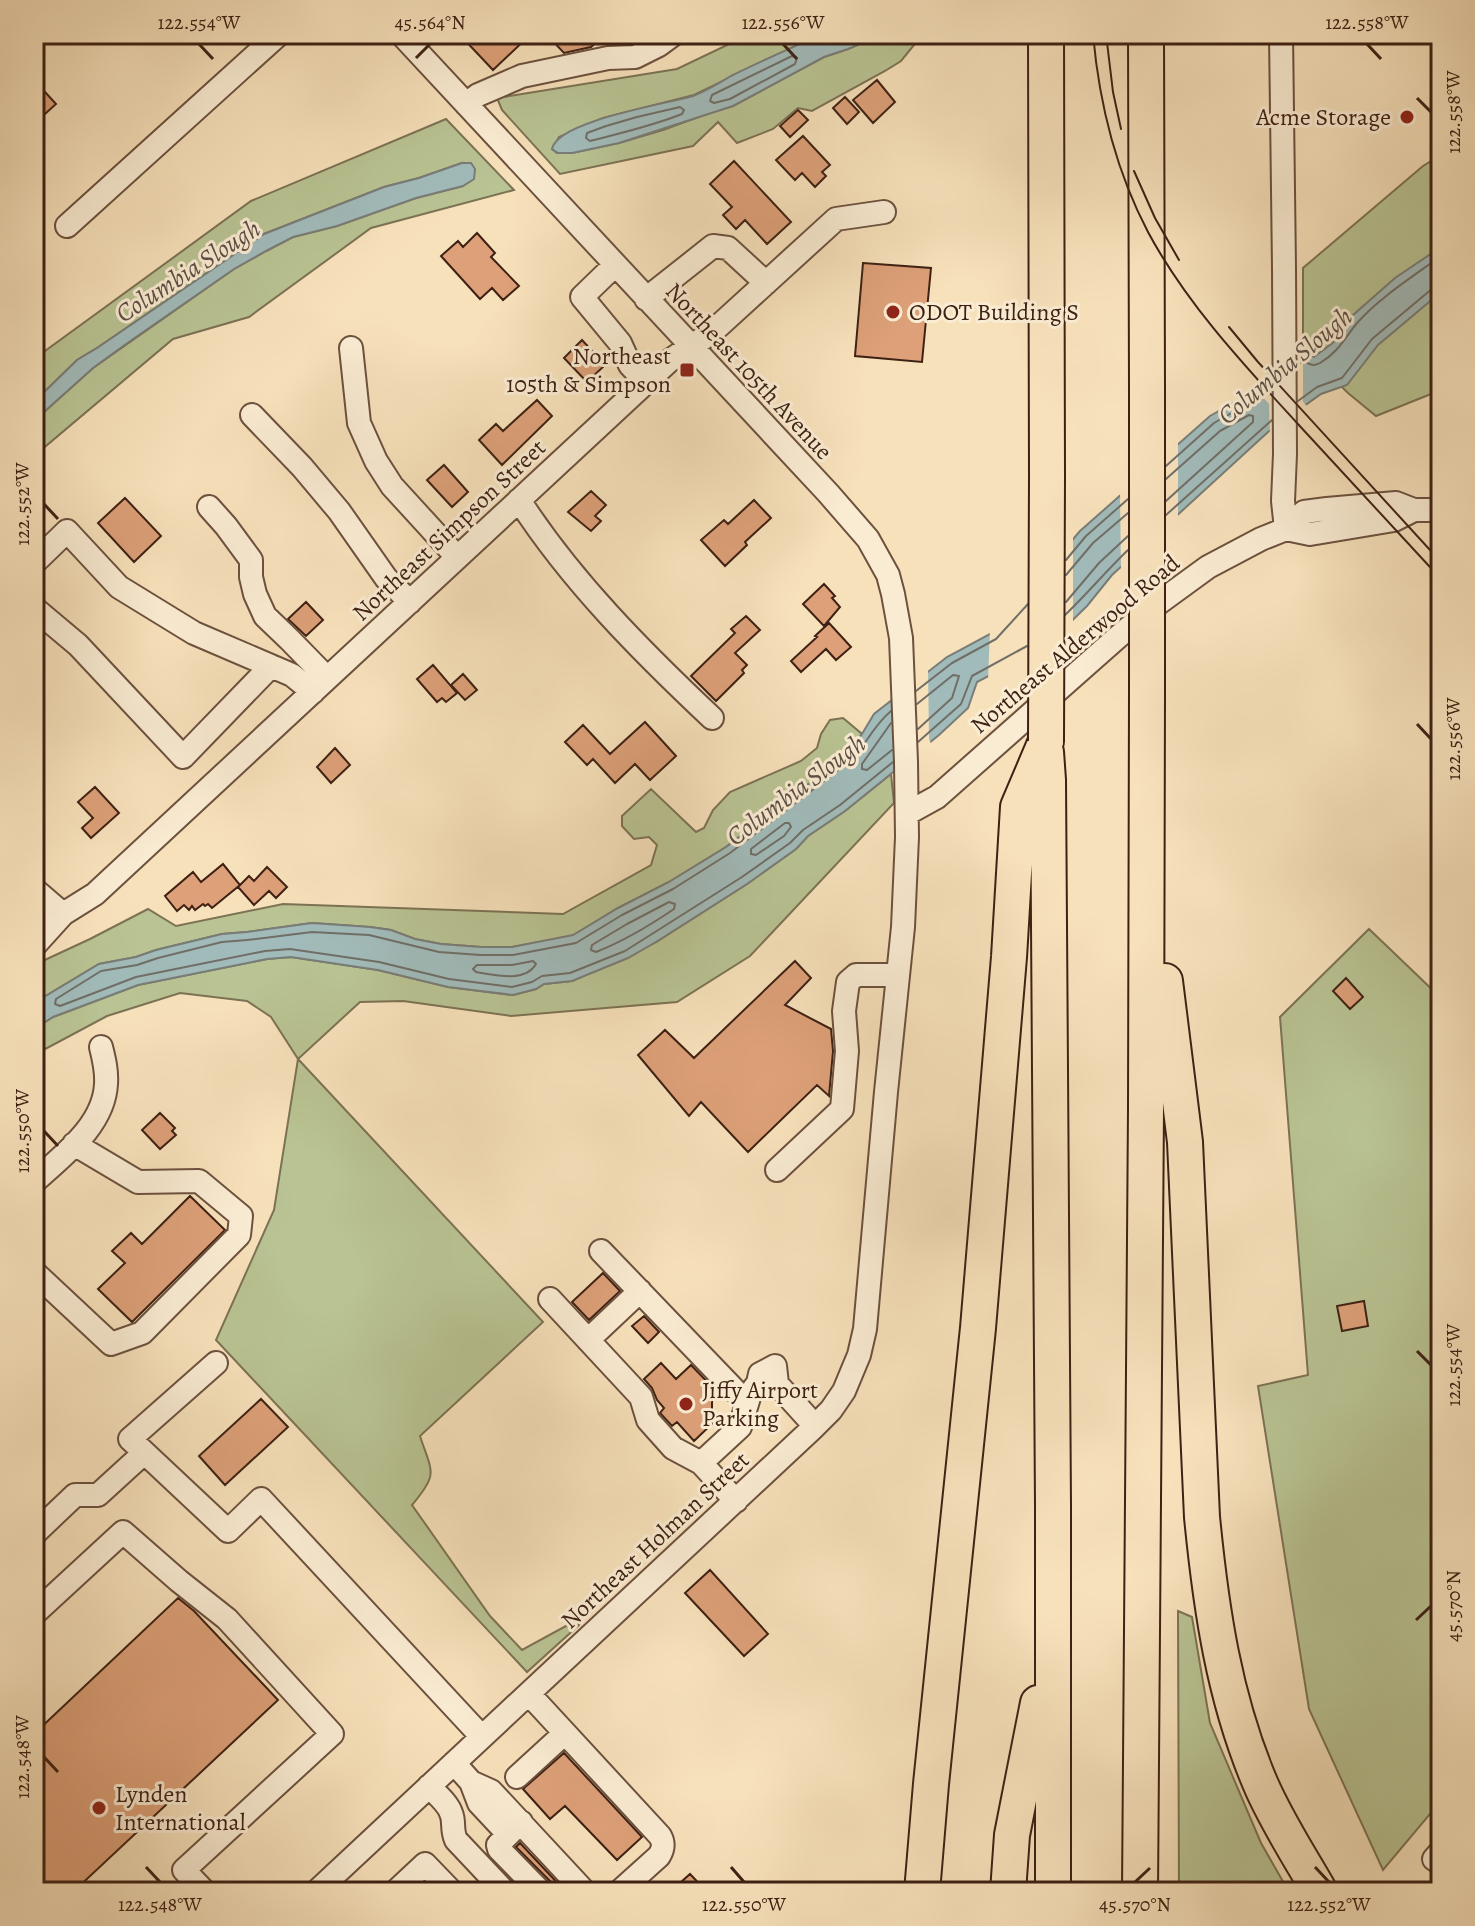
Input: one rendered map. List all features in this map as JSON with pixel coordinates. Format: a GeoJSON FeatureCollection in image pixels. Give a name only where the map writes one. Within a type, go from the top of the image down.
{"type":"FeatureCollection","features":[{"type":"Feature","properties":{"kind":"highway"},"geometry":{"type":"LineString","coordinates":[[1046,34],[1046,741],[1053,1892]]}},
{"type":"Feature","properties":{"kind":"highway"},"geometry":{"type":"LineString","coordinates":[[1140,1892],[1148,842],[1146,34]]}},
{"type":"Feature","properties":{"kind":"highway"},"geometry":{"type":"LineString","coordinates":[[922,1892],[979,1313],[1009,957],[1018,807],[1046,741]]}},
{"type":"Feature","properties":{"kind":"highway"},"geometry":{"type":"LineString","coordinates":[[1148,842],[1185,1142],[1202,1517],[1221,1661],[1235,1714],[1263,1789],[1320,1892]]}},
{"type":"Feature","properties":{"kind":"highway"},"geometry":{"type":"LineString","coordinates":[[1008,1892],[1012,1835],[1053,1629]]}},
{"type":"Feature","properties":{"kind":"street"},"geometry":{"type":"LineString","coordinates":[[67,226],[279,34]]}},
{"type":"Feature","properties":{"kind":"street"},"geometry":{"type":"LineString","coordinates":[[466,104],[478,95],[522,76],[608,58],[635,57],[674,34]]}},
{"type":"Feature","properties":{"kind":"street"},"geometry":{"type":"LineString","coordinates":[[1281,34],[1283,501],[1286,529]]}},
{"type":"Feature","properties":{"kind":"street","name":"Northeast 105th Avenue"},"geometry":{"type":"LineString","coordinates":[[405,35],[852,520],[880,558],[888,575],[898,617],[904,681],[908,813]]}},
{"type":"Feature","properties":{"kind":"street","name":"Northeast Simpson Street"},"geometry":{"type":"LineString","coordinates":[[63,914],[95,894],[669,361],[711,333],[836,219],[884,212]]}},
{"type":"Feature","properties":{"kind":"street"},"geometry":{"type":"LineString","coordinates":[[646,299],[713,246],[728,248],[766,283]]}},
{"type":"Feature","properties":{"kind":"street"},"geometry":{"type":"LineString","coordinates":[[615,265],[582,297],[620,343],[630,365],[646,382]]}},
{"type":"Feature","properties":{"kind":"street"},"geometry":{"type":"LineString","coordinates":[[351,348],[359,423],[376,461],[392,486],[457,557]]}},
{"type":"Feature","properties":{"kind":"street"},"geometry":{"type":"LineString","coordinates":[[252,415],[302,467],[339,511],[386,578],[410,602]]}},
{"type":"Feature","properties":{"kind":"street"},"geometry":{"type":"LineString","coordinates":[[519,500],[542,535],[613,620],[712,718]]}},
{"type":"Feature","properties":{"kind":"street"},"geometry":{"type":"LineString","coordinates":[[209,507],[251,560],[255,594],[265,616],[289,639],[320,685]]}},
{"type":"Feature","properties":{"kind":"street","name":"Northeast Alderwood Road"},"geometry":{"type":"LineString","coordinates":[[908,813],[937,797],[1119,636],[1193,576],[1232,553],[1286,529],[1310,534],[1394,520],[1414,510],[1441,510]]}},
{"type":"Feature","properties":{"kind":"street"},"geometry":{"type":"LineString","coordinates":[[34,563],[67,531],[119,587],[194,633],[320,685]]}},
{"type":"Feature","properties":{"kind":"street"},"geometry":{"type":"LineString","coordinates":[[34,608],[78,645],[183,757],[271,666]]}},
{"type":"Feature","properties":{"kind":"street","name":"Northeast Holman Street"},"geometry":{"type":"LineString","coordinates":[[316,1892],[736,1501],[831,1410],[844,1391],[859,1355],[865,1329],[903,927],[908,813]]}},
{"type":"Feature","properties":{"kind":"street"},"geometry":{"type":"LineString","coordinates":[[34,889],[63,914]]}},
{"type":"Feature","properties":{"kind":"street"},"geometry":{"type":"LineString","coordinates":[[34,918],[63,914]]}},
{"type":"Feature","properties":{"kind":"street"},"geometry":{"type":"LineString","coordinates":[[34,946],[63,914]]}},
{"type":"Feature","properties":{"kind":"street"},"geometry":{"type":"LineString","coordinates":[[777,1170],[842,1109],[847,1051],[844,1011],[848,982],[856,975],[898,975]]}},
{"type":"Feature","properties":{"kind":"street"},"geometry":{"type":"LineString","coordinates":[[34,1182],[84,1134],[98,1112],[106,1087],[106,1065],[101,1047]]}},
{"type":"Feature","properties":{"kind":"street"},"geometry":{"type":"LineString","coordinates":[[34,1272],[111,1344],[142,1333],[239,1235],[241,1216],[199,1181],[138,1182],[74,1144]]}},
{"type":"Feature","properties":{"kind":"street"},"geometry":{"type":"LineString","coordinates":[[601,1251],[747,1403]]}},
{"type":"Feature","properties":{"kind":"street"},"geometry":{"type":"LineString","coordinates":[[588,1340],[640,1291]]}},
{"type":"Feature","properties":{"kind":"street"},"geometry":{"type":"LineString","coordinates":[[550,1299],[641,1397],[648,1420],[673,1448],[701,1463],[736,1501]]}},
{"type":"Feature","properties":{"kind":"street"},"geometry":{"type":"LineString","coordinates":[[216,1363],[130,1439],[228,1531],[261,1499],[482,1737]]}},
{"type":"Feature","properties":{"kind":"street"},"geometry":{"type":"LineString","coordinates":[[701,1463],[740,1427],[760,1374],[775,1366],[777,1384],[815,1426]]}},
{"type":"Feature","properties":{"kind":"street"},"geometry":{"type":"LineString","coordinates":[[34,1534],[75,1495],[98,1495],[144,1453]]}},
{"type":"Feature","properties":{"kind":"street"},"geometry":{"type":"LineString","coordinates":[[34,1614],[123,1532],[227,1619],[332,1734],[184,1870],[205,1892]]}},
{"type":"Feature","properties":{"kind":"street"},"geometry":{"type":"LineString","coordinates":[[529,1694],[663,1842],[659,1856],[619,1892]]}},
{"type":"Feature","properties":{"kind":"street"},"geometry":{"type":"LineString","coordinates":[[517,1777],[565,1733]]}},
{"type":"Feature","properties":{"kind":"street"},"geometry":{"type":"LineString","coordinates":[[454,1763],[471,1782],[491,1791],[514,1828],[585,1892]]}},
{"type":"Feature","properties":{"kind":"street"},"geometry":{"type":"LineString","coordinates":[[429,1786],[451,1811],[456,1840],[505,1892]]}},
{"type":"Feature","properties":{"kind":"street"},"geometry":{"type":"LineString","coordinates":[[514,1828],[500,1841],[499,1849],[541,1892]]}},
{"type":"Feature","properties":{"kind":"street"},"geometry":{"type":"LineString","coordinates":[[1441,1851],[1434,1859],[1441,1864]]}},
{"type":"Feature","properties":{"kind":"street"},"geometry":{"type":"LineString","coordinates":[[395,1892],[425,1864],[452,1892]]}},
{"type":"Feature","properties":{"kind":"green space"},"geometry":{"type":"Polygon","coordinates":[[[750,34],[815,34],[694,95],[603,118],[559,137],[552,149],[557,153],[572,153],[663,130],[733,106],[824,57],[883,34],[923,34],[901,61],[885,71],[812,111],[798,108],[773,129],[737,143],[718,122],[693,146],[560,174],[502,110],[497,98],[677,69],[750,34]]]}},
{"type":"Feature","properties":{"kind":"green space"},"geometry":{"type":"Polygon","coordinates":[[[446,119],[514,190],[371,228],[249,317],[173,339],[34,456],[34,421],[93,368],[234,269],[293,237],[463,186],[462,163],[384,187],[264,234],[77,360],[34,402],[34,359],[251,201],[446,119]]]}},
{"type":"Feature","properties":{"kind":"green space"},"geometry":{"type":"Polygon","coordinates":[[[1441,155],[1441,390],[1376,416],[1303,349],[1303,268],[1423,166],[1441,155]]]}},
{"type":"Feature","properties":{"kind":"green space"},"geometry":{"type":"Polygon","coordinates":[[[843,718],[862,734],[848,752],[827,770],[726,847],[573,936],[512,947],[481,947],[441,944],[370,927],[312,923],[222,934],[99,964],[34,1003],[34,965],[148,909],[176,926],[283,904],[563,914],[651,865],[657,845],[649,837],[634,839],[622,826],[622,816],[651,789],[696,832],[704,828],[713,810],[730,792],[801,761],[817,748],[830,720],[843,718]]]}},
{"type":"Feature","properties":{"kind":"green space"},"geometry":{"type":"Polygon","coordinates":[[[891,774],[894,803],[750,956],[677,1002],[511,1016],[403,1001],[360,1002],[298,1059],[271,1017],[247,1001],[180,993],[107,1016],[34,1055],[34,1029],[53,1017],[138,985],[267,959],[291,957],[378,970],[448,987],[513,995],[544,984],[572,981],[656,942],[747,884],[891,774]]]}},
{"type":"Feature","properties":{"kind":"green space"},"geometry":{"type":"Polygon","coordinates":[[[1369,929],[1441,998],[1441,1801],[1383,1870],[1309,1709],[1258,1386],[1308,1375],[1280,1017],[1369,929]]]}},
{"type":"Feature","properties":{"kind":"green space"},"geometry":{"type":"Polygon","coordinates":[[[298,1059],[543,1322],[420,1436],[431,1472],[426,1486],[412,1505],[490,1616],[522,1650],[575,1621],[579,1625],[527,1672],[216,1340],[274,1210],[298,1059]]]}},
{"type":"Feature","properties":{"kind":"green space"},"geometry":{"type":"Polygon","coordinates":[[[1178,1611],[1192,1617],[1210,1723],[1261,1843],[1289,1892],[1179,1892],[1178,1611]]]}},
{"type":"Feature","properties":{"kind":"water"},"geometry":{"type":"Polygon","coordinates":[[[815,34],[883,34],[824,57],[733,106],[619,143],[572,153],[558,153],[552,149],[558,139],[572,130],[614,115],[693,96],[815,34]]]}},
{"type":"Feature","properties":{"kind":"water"},"geometry":{"type":"Polygon","coordinates":[[[471,163],[475,169],[474,179],[463,186],[293,237],[234,269],[93,368],[34,421],[34,402],[77,360],[264,234],[384,187],[471,163]]]}},
{"type":"Feature","properties":{"kind":"water","name":"Columbia Slough"},"geometry":{"type":"Polygon","coordinates":[[[1441,247],[1441,292],[1378,345],[1347,385],[1321,394],[1268,432],[1112,575],[1087,606],[1046,646],[977,682],[968,708],[845,811],[747,884],[628,958],[572,981],[544,984],[513,995],[448,987],[378,970],[291,957],[267,959],[138,985],[53,1017],[34,1029],[34,1003],[99,964],[222,934],[312,923],[391,930],[441,944],[512,947],[573,935],[669,882],[726,847],[827,770],[848,752],[874,714],[947,657],[992,633],[1080,531],[1210,416],[1256,390],[1303,349],[1314,357],[1335,341],[1352,316],[1395,278],[1441,247]]]}},
{"type":"Feature","properties":{"kind":"pier"},"geometry":{"type":"Polygon","coordinates":[[[1303,345],[1303,402],[1309,408],[1270,436],[1269,404],[1254,387],[1303,345]]]}},
{"type":"Feature","properties":{"kind":"pier"},"geometry":{"type":"Polygon","coordinates":[[[1178,439],[1178,521],[1121,573],[1120,490],[1178,439]]]}},
{"type":"Feature","properties":{"kind":"pier"},"geometry":{"type":"Polygon","coordinates":[[[1073,533],[1073,625],[1048,649],[988,681],[990,628],[1073,533]]]}},
{"type":"Feature","properties":{"kind":"pier"},"geometry":{"type":"Polygon","coordinates":[[[928,667],[929,739],[932,746],[896,775],[893,695],[928,667]]]}},
{"type":"Feature","properties":{"kind":"building"},"geometry":{"type":"Polygon","coordinates":[[[459,34],[531,34],[493,70],[459,34]]]}},
{"type":"Feature","properties":{"kind":"building"},"geometry":{"type":"Polygon","coordinates":[[[546,34],[605,34],[591,47],[564,53],[546,34]]]}},
{"type":"Feature","properties":{"kind":"building"},"geometry":{"type":"Polygon","coordinates":[[[34,80],[56,104],[34,124],[34,80]]]}},
{"type":"Feature","properties":{"kind":"building"},"geometry":{"type":"Polygon","coordinates":[[[877,80],[895,102],[873,123],[853,100],[877,80]]]}},
{"type":"Feature","properties":{"kind":"building"},"geometry":{"type":"Polygon","coordinates":[[[845,97],[859,112],[847,124],[833,108],[845,97]]]}},
{"type":"Feature","properties":{"kind":"building"},"geometry":{"type":"Polygon","coordinates":[[[798,110],[808,120],[790,137],[780,126],[798,110]]]}},
{"type":"Feature","properties":{"kind":"building"},"geometry":{"type":"Polygon","coordinates":[[[803,136],[830,165],[822,172],[826,176],[815,187],[802,173],[795,180],[776,160],[803,136]]]}},
{"type":"Feature","properties":{"kind":"building"},"geometry":{"type":"Polygon","coordinates":[[[734,161],[791,222],[767,244],[745,220],[736,229],[723,215],[732,207],[710,184],[734,161]]]}},
{"type":"Feature","properties":{"kind":"building"},"geometry":{"type":"Polygon","coordinates":[[[477,233],[495,253],[491,257],[519,286],[503,300],[492,288],[480,299],[441,256],[458,241],[463,247],[477,233]]]}},
{"type":"Feature","properties":{"kind":"building","name":"ODOT Building S"},"geometry":{"type":"Polygon","coordinates":[[[863,263],[931,268],[922,362],[855,356],[863,263]]]}},
{"type":"Feature","properties":{"kind":"building"},"geometry":{"type":"Polygon","coordinates":[[[582,340],[605,365],[587,382],[564,358],[582,340]]]}},
{"type":"Feature","properties":{"kind":"building"},"geometry":{"type":"Polygon","coordinates":[[[537,400],[552,416],[502,465],[479,440],[496,424],[503,431],[537,400]]]}},
{"type":"Feature","properties":{"kind":"building"},"geometry":{"type":"Polygon","coordinates":[[[444,465],[468,492],[452,507],[427,480],[444,465]]]}},
{"type":"Feature","properties":{"kind":"building"},"geometry":{"type":"Polygon","coordinates":[[[591,491],[606,505],[595,516],[601,521],[591,531],[568,512],[591,491]]]}},
{"type":"Feature","properties":{"kind":"building"},"geometry":{"type":"Polygon","coordinates":[[[125,498],[161,536],[134,562],[98,523],[125,498]]]}},
{"type":"Feature","properties":{"kind":"building"},"geometry":{"type":"Polygon","coordinates":[[[754,500],[771,518],[725,566],[701,540],[724,520],[728,524],[754,500]]]}},
{"type":"Feature","properties":{"kind":"building"},"geometry":{"type":"Polygon","coordinates":[[[824,584],[840,607],[824,626],[803,604],[824,584]]]}},
{"type":"Feature","properties":{"kind":"building"},"geometry":{"type":"Polygon","coordinates":[[[306,602],[323,620],[306,636],[288,619],[306,602]]]}},
{"type":"Feature","properties":{"kind":"building"},"geometry":{"type":"Polygon","coordinates":[[[746,616],[760,630],[735,653],[747,665],[742,670],[744,673],[716,701],[691,676],[735,633],[731,629],[746,616]]]}},
{"type":"Feature","properties":{"kind":"building"},"geometry":{"type":"Polygon","coordinates":[[[829,623],[851,647],[836,660],[826,649],[801,672],[791,661],[829,623]]]}},
{"type":"Feature","properties":{"kind":"building"},"geometry":{"type":"Polygon","coordinates":[[[433,665],[457,693],[446,702],[442,698],[437,702],[417,679],[433,665]]]}},
{"type":"Feature","properties":{"kind":"building"},"geometry":{"type":"Polygon","coordinates":[[[463,674],[477,690],[465,700],[451,685],[463,674]]]}},
{"type":"Feature","properties":{"kind":"building"},"geometry":{"type":"Polygon","coordinates":[[[645,722],[676,756],[650,780],[635,764],[615,783],[593,759],[587,765],[565,742],[583,725],[610,754],[645,722]]]}},
{"type":"Feature","properties":{"kind":"building"},"geometry":{"type":"Polygon","coordinates":[[[335,748],[350,765],[331,783],[317,767],[335,748]]]}},
{"type":"Feature","properties":{"kind":"building"},"geometry":{"type":"Polygon","coordinates":[[[95,787],[119,813],[91,838],[82,828],[93,818],[78,802],[95,787]]]}},
{"type":"Feature","properties":{"kind":"building"},"geometry":{"type":"Polygon","coordinates":[[[223,864],[240,885],[212,908],[203,904],[195,910],[192,906],[189,910],[184,905],[177,911],[165,896],[193,872],[201,882],[223,864]]]}},
{"type":"Feature","properties":{"kind":"building"},"geometry":{"type":"Polygon","coordinates":[[[267,867],[287,887],[276,898],[269,891],[254,905],[238,887],[249,876],[254,881],[267,867]]]}},
{"type":"Feature","properties":{"kind":"building"},"geometry":{"type":"Polygon","coordinates":[[[795,961],[811,978],[785,1005],[831,1029],[833,1051],[829,1096],[817,1085],[748,1152],[701,1102],[689,1116],[638,1055],[665,1030],[694,1058],[795,961]]]}},
{"type":"Feature","properties":{"kind":"building"},"geometry":{"type":"Polygon","coordinates":[[[1346,978],[1363,997],[1350,1009],[1333,991],[1346,978]]]}},
{"type":"Feature","properties":{"kind":"building"},"geometry":{"type":"Polygon","coordinates":[[[160,1113],[175,1128],[172,1131],[176,1135],[160,1149],[142,1130],[160,1113]]]}},
{"type":"Feature","properties":{"kind":"building"},"geometry":{"type":"Polygon","coordinates":[[[190,1196],[225,1230],[132,1322],[98,1289],[125,1263],[112,1251],[131,1233],[142,1244],[190,1196]]]}},
{"type":"Feature","properties":{"kind":"building"},"geometry":{"type":"Polygon","coordinates":[[[603,1273],[620,1291],[589,1320],[572,1302],[603,1273]]]}},
{"type":"Feature","properties":{"kind":"building"},"geometry":{"type":"Polygon","coordinates":[[[1364,1301],[1368,1326],[1342,1331],[1337,1306],[1364,1301]]]}},
{"type":"Feature","properties":{"kind":"building"},"geometry":{"type":"Polygon","coordinates":[[[644,1316],[659,1332],[648,1343],[632,1326],[644,1316]]]}},
{"type":"Feature","properties":{"kind":"building","name":"Jiffy Airport Parking"},"geometry":{"type":"Polygon","coordinates":[[[661,1363],[676,1379],[691,1365],[719,1394],[712,1399],[712,1417],[715,1421],[694,1441],[677,1422],[672,1426],[660,1413],[664,1408],[644,1379],[661,1363]]]}},
{"type":"Feature","properties":{"kind":"building"},"geometry":{"type":"Polygon","coordinates":[[[261,1399],[288,1427],[225,1485],[199,1456],[261,1399]]]}},
{"type":"Feature","properties":{"kind":"building"},"geometry":{"type":"Polygon","coordinates":[[[710,1570],[768,1634],[744,1656],[685,1593],[710,1570]]]}},
{"type":"Feature","properties":{"kind":"building","name":"Lynden International"},"geometry":{"type":"Polygon","coordinates":[[[178,1598],[278,1700],[73,1892],[43,1892],[34,1882],[34,1734],[178,1598]]]}},
{"type":"Feature","properties":{"kind":"building"},"geometry":{"type":"Polygon","coordinates":[[[564,1753],[642,1837],[617,1860],[565,1806],[550,1819],[523,1789],[564,1753]]]}},
{"type":"Feature","properties":{"kind":"building"},"geometry":{"type":"Polygon","coordinates":[[[520,1843],[566,1892],[555,1892],[551,1882],[516,1847],[520,1843]]]}},
{"type":"Feature","properties":{"kind":"building"},"geometry":{"type":"Polygon","coordinates":[[[690,1874],[707,1892],[670,1892],[690,1874]]]}},
{"type":"Feature","properties":{"kind":"tram line"},"geometry":{"type":"LineString","coordinates":[[1093,34],[1100,85],[1118,160],[1137,209],[1163,258],[1236,355],[1441,579]]}},
{"type":"Feature","properties":{"kind":"tram line"},"geometry":{"type":"LineString","coordinates":[[1106,34],[1121,129]]}},
{"type":"Feature","properties":{"kind":"tram line"},"geometry":{"type":"LineString","coordinates":[[1134,171],[1155,218],[1179,260]]}},
{"type":"Feature","properties":{"kind":"tram line"},"geometry":{"type":"LineString","coordinates":[[1229,327],[1441,562]]}},
{"type":"Feature","properties":{"kind":"place","name":"Acme Storage"},"geometry":{"type":"Point","coordinates":[1407,117]}},
{"type":"Feature","properties":{"kind":"place","name":"ODOT Building S"},"geometry":{"type":"Point","coordinates":[893,312]}},
{"type":"Feature","properties":{"kind":"place","name":"Northeast 105th & Simpson"},"geometry":{"type":"Point","coordinates":[687,370]}},
{"type":"Feature","properties":{"kind":"place","name":"Jiffy Airport Parking"},"geometry":{"type":"Point","coordinates":[686,1404]}},
{"type":"Feature","properties":{"kind":"place","name":"Lynden International"},"geometry":{"type":"Point","coordinates":[99,1808]}}]}
